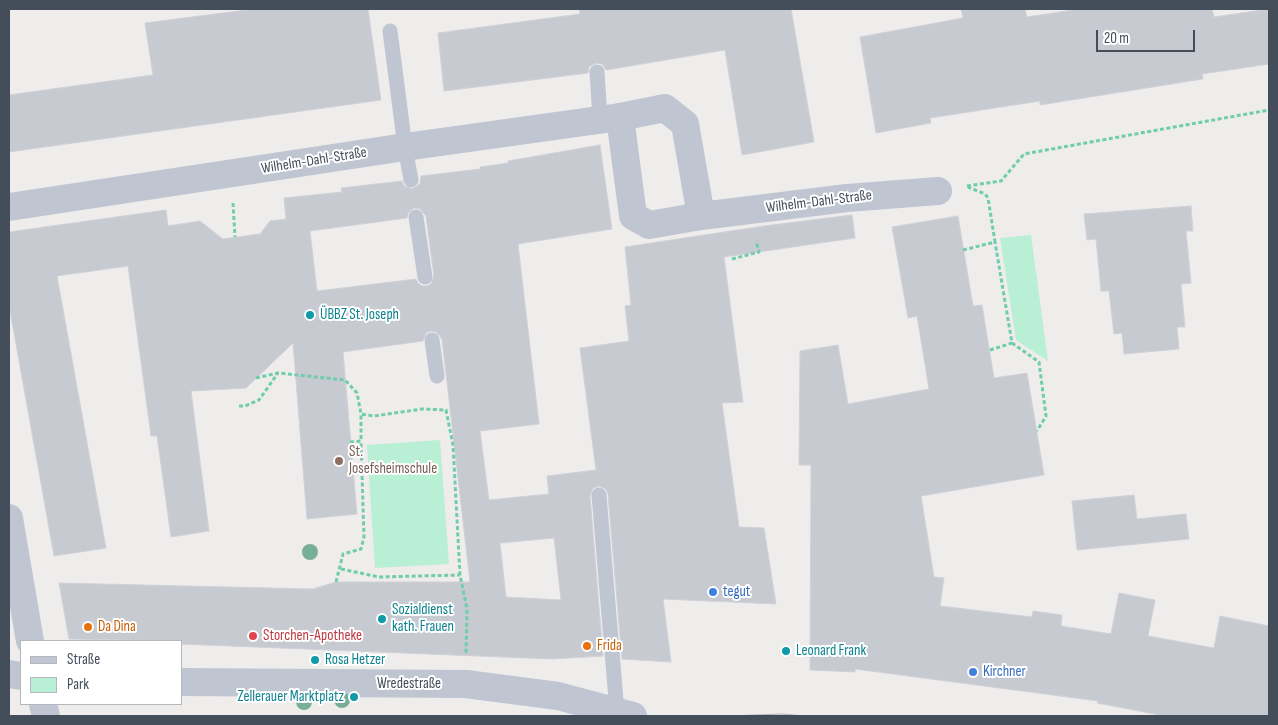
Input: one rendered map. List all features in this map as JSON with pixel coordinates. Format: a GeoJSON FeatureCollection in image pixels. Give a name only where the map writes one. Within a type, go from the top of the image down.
{"type":"FeatureCollection","features":[{"type":"Feature","properties":{"kind":"street","name":"Wilhelm-Dahl-Straße"},"geometry":{"type":"LineString","coordinates":[[9,207],[610,118],[665,108],[685,124],[701,216]]}},
{"type":"Feature","properties":{"kind":"street","name":"Wilhelm-Dahl-Straße"},"geometry":{"type":"LineString","coordinates":[[610,118],[633,216],[649,225],[701,216],[847,198],[938,191]]}},
{"type":"Feature","properties":{"kind":"street"},"geometry":{"type":"LineString","coordinates":[[9,518],[30,640]]}},
{"type":"Feature","properties":{"kind":"street","name":"Wredestraße"},"geometry":{"type":"LineString","coordinates":[[182,682],[466,684],[558,696],[625,714]]}},
{"type":"Feature","properties":{"kind":"lane"},"geometry":{"type":"LineString","coordinates":[[390,31],[411,180]]}},
{"type":"Feature","properties":{"kind":"lane"},"geometry":{"type":"LineString","coordinates":[[597,72],[610,118]]}},
{"type":"Feature","properties":{"kind":"lane"},"geometry":{"type":"LineString","coordinates":[[416,217],[425,277]]}},
{"type":"Feature","properties":{"kind":"lane"},"geometry":{"type":"LineString","coordinates":[[432,340],[437,376]]}},
{"type":"Feature","properties":{"kind":"lane"},"geometry":{"type":"LineString","coordinates":[[599,495],[625,714]]}},
{"type":"Feature","properties":{"kind":"path"},"geometry":{"type":"LineString","coordinates":[[1036,431],[1046,416],[1039,362],[1012,343],[988,198],[985,194],[965,186],[1001,181],[1024,154],[1269,110]]}},
{"type":"Feature","properties":{"kind":"path"},"geometry":{"type":"LineString","coordinates":[[234,216],[235,237]]}},
{"type":"Feature","properties":{"kind":"path"},"geometry":{"type":"LineString","coordinates":[[963,250],[995,242]]}},
{"type":"Feature","properties":{"kind":"path"},"geometry":{"type":"LineString","coordinates":[[990,350],[1012,343]]}},
{"type":"Feature","properties":{"kind":"path"},"geometry":{"type":"LineString","coordinates":[[239,406],[245,406],[259,400],[278,373]]}},
{"type":"Feature","properties":{"kind":"path"},"geometry":{"type":"LineString","coordinates":[[256,378],[278,373],[345,380],[357,392],[360,414],[364,537],[361,549],[344,554],[336,582]]}},
{"type":"Feature","properties":{"kind":"path"},"geometry":{"type":"LineString","coordinates":[[360,414],[374,416],[422,409],[446,410],[453,445],[460,575],[467,609],[466,684]]}},
{"type":"Feature","properties":{"kind":"path"},"geometry":{"type":"LineString","coordinates":[[350,442],[360,441]]}},
{"type":"Feature","properties":{"kind":"path"},"geometry":{"type":"LineString","coordinates":[[341,569],[379,577],[460,575]]}},
{"type":"Feature","properties":{"kind":"green space"},"geometry":{"type":"Polygon","coordinates":[[[1031,235],[1048,361],[1016,340],[1000,238],[1031,235]]]}},
{"type":"Feature","properties":{"kind":"green space"},"geometry":{"type":"Polygon","coordinates":[[[440,440],[449,564],[375,568],[367,445],[440,440]]]}},
{"type":"Feature","properties":{"kind":"building"},"geometry":{"type":"Polygon","coordinates":[[[254,9],[368,9],[381,100],[9,152],[9,95],[153,75],[145,23],[254,9]]]}},
{"type":"Feature","properties":{"kind":"building"},"geometry":{"type":"Polygon","coordinates":[[[579,9],[791,9],[814,142],[742,155],[725,50],[606,70],[602,64],[596,63],[589,67],[588,73],[444,91],[438,33],[580,14],[579,9]]]}},
{"type":"Feature","properties":{"kind":"building"},"geometry":{"type":"Polygon","coordinates":[[[961,9],[1025,9],[1027,17],[1079,9],[1212,9],[1214,17],[1269,9],[1269,64],[1202,74],[1203,79],[1040,105],[1040,101],[930,118],[931,123],[876,133],[860,37],[963,18],[961,9]]]}},
{"type":"Feature","properties":{"kind":"building"},"geometry":{"type":"Polygon","coordinates":[[[600,145],[612,229],[518,244],[539,424],[480,431],[489,500],[549,494],[547,476],[596,470],[580,348],[629,341],[625,306],[631,305],[625,247],[852,215],[855,238],[724,257],[743,402],[722,403],[739,527],[764,528],[776,604],[663,599],[671,662],[622,659],[608,494],[606,489],[599,486],[593,488],[590,496],[603,656],[552,659],[182,644],[182,640],[69,639],[59,583],[313,589],[336,582],[470,582],[442,339],[436,332],[431,331],[426,333],[423,341],[343,352],[357,514],[307,519],[293,343],[246,388],[191,391],[209,531],[171,537],[157,436],[151,436],[128,266],[57,276],[106,548],[54,556],[9,305],[9,232],[166,210],[168,226],[200,221],[223,239],[260,234],[270,221],[286,219],[284,198],[342,192],[341,188],[402,181],[404,186],[412,189],[420,184],[421,176],[480,169],[480,167],[508,163],[508,161],[600,145]],[[414,208],[408,213],[407,218],[310,231],[317,291],[416,279],[422,286],[431,284],[434,276],[426,216],[420,209],[414,208]],[[554,538],[500,543],[506,597],[561,600],[554,538]]]}},
{"type":"Feature","properties":{"kind":"building"},"geometry":{"type":"Polygon","coordinates":[[[1191,206],[1193,231],[1186,231],[1191,283],[1181,284],[1185,327],[1177,327],[1179,349],[1124,354],[1122,333],[1114,334],[1109,291],[1101,291],[1096,239],[1087,240],[1084,214],[1191,206]]]}},
{"type":"Feature","properties":{"kind":"building"},"geometry":{"type":"Polygon","coordinates":[[[958,216],[973,306],[982,305],[994,378],[1027,373],[1044,475],[921,496],[934,577],[944,578],[940,606],[1032,617],[1033,611],[1062,615],[1061,626],[1111,634],[1119,593],[1155,600],[1148,636],[1214,648],[1220,616],[1269,626],[1269,716],[1165,716],[1097,703],[1098,701],[855,669],[855,672],[810,670],[811,465],[799,465],[800,351],[838,345],[848,404],[929,389],[917,316],[908,318],[892,227],[958,216]]]}},
{"type":"Feature","properties":{"kind":"building"},"geometry":{"type":"Polygon","coordinates":[[[1134,495],[1137,519],[1186,514],[1189,539],[1077,550],[1072,501],[1134,495]]]}},
{"type":"Feature","properties":{"kind":"tram line"},"geometry":{"type":"LineString","coordinates":[[729,716],[782,714],[804,716]]}},
{"type":"Feature","properties":{"kind":"place","name":"ÜBBZ St. Joseph"},"geometry":{"type":"Point","coordinates":[310,315]}},
{"type":"Feature","properties":{"kind":"place","name":"St. Josefsheimschule"},"geometry":{"type":"Point","coordinates":[339,461]}},
{"type":"Feature","properties":{"kind":"place","name":"tegut"},"geometry":{"type":"Point","coordinates":[713,592]}},
{"type":"Feature","properties":{"kind":"place","name":"Sozialdienst kath. Frauen"},"geometry":{"type":"Point","coordinates":[382,619]}},
{"type":"Feature","properties":{"kind":"place","name":"Da Dina"},"geometry":{"type":"Point","coordinates":[88,627]}},
{"type":"Feature","properties":{"kind":"place","name":"Storchen-Apotheke"},"geometry":{"type":"Point","coordinates":[253,636]}},
{"type":"Feature","properties":{"kind":"place","name":"Frida"},"geometry":{"type":"Point","coordinates":[587,646]}},
{"type":"Feature","properties":{"kind":"place","name":"Leonard Frank"},"geometry":{"type":"Point","coordinates":[786,651]}},
{"type":"Feature","properties":{"kind":"place","name":"Rosa Hetzer"},"geometry":{"type":"Point","coordinates":[315,660]}},
{"type":"Feature","properties":{"kind":"place","name":"Kirchner"},"geometry":{"type":"Point","coordinates":[973,672]}},
{"type":"Feature","properties":{"kind":"place","name":"Zellerauer Marktplatz"},"geometry":{"type":"Point","coordinates":[354,697]}}]}
